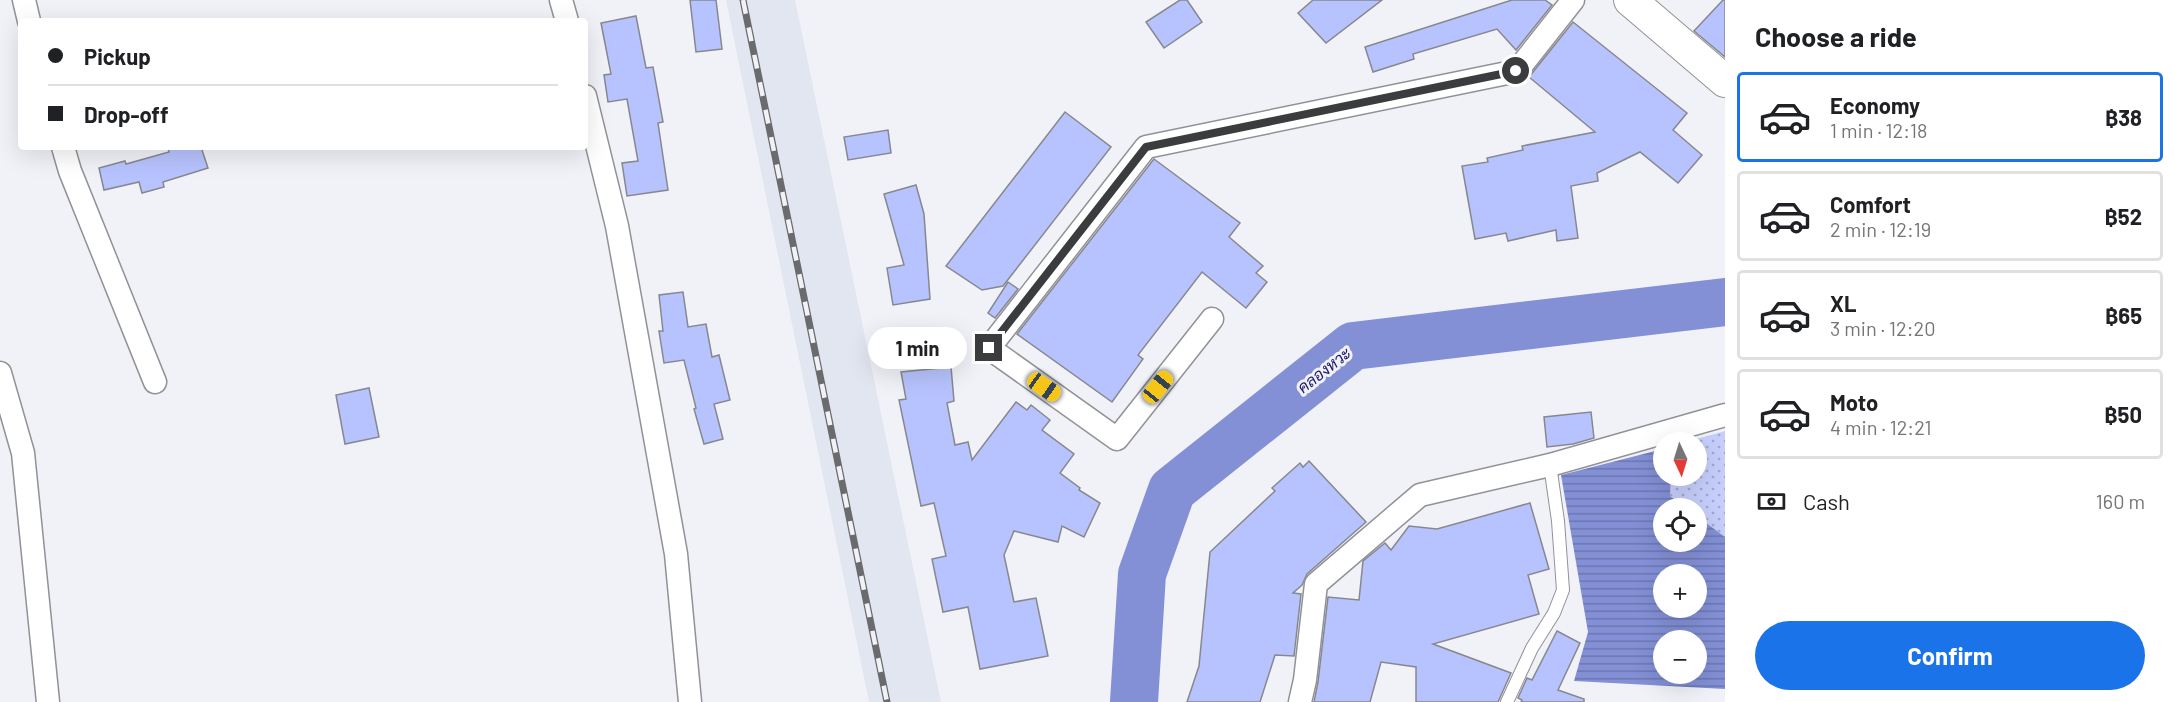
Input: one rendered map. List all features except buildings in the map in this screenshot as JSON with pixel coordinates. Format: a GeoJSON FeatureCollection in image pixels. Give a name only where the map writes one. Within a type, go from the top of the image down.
{"type":"FeatureCollection","features":[{"type":"Feature","properties":{"kind":"street"},"geometry":{"type":"LineString","coordinates":[[24,0],[28,18]]}},
{"type":"Feature","properties":{"kind":"street"},"geometry":{"type":"LineString","coordinates":[[561,0],[566,18]]}},
{"type":"Feature","properties":{"kind":"street"},"geometry":{"type":"LineString","coordinates":[[1212,319],[1117,439],[989,348],[1146,147],[1516,71],[1573,0]]}},
{"type":"Feature","properties":{"kind":"street"},"geometry":{"type":"LineString","coordinates":[[1630,0],[1725,81]]}},
{"type":"Feature","properties":{"kind":"street"},"geometry":{"type":"LineString","coordinates":[[588,108],[617,226],[676,554],[690,702]]}},
{"type":"Feature","properties":{"kind":"street"},"geometry":{"type":"LineString","coordinates":[[64,150],[70,171],[155,382]]}},
{"type":"Feature","properties":{"kind":"street"},"geometry":{"type":"LineString","coordinates":[[0,373],[23,453],[48,702]]}},
{"type":"Feature","properties":{"kind":"street"},"geometry":{"type":"LineString","coordinates":[[1300,702],[1305,680],[1316,584],[1420,495],[1550,465],[1725,415]]}},
{"type":"Feature","properties":{"kind":"lane"},"geometry":{"type":"LineString","coordinates":[[1508,702],[1532,648],[1554,614],[1563,590],[1558,521],[1550,465]]}},
{"type":"Feature","properties":{"kind":"shaded area"},"geometry":{"type":"Polygon","coordinates":[[[726,0],[795,0],[941,702],[869,702],[726,0]]]}},
{"type":"Feature","properties":{"kind":"shaded area"},"geometry":{"type":"Polygon","coordinates":[[[1725,431],[1725,537],[1707,524],[1707,498],[1673,498],[1670,496],[1670,486],[1707,486],[1707,436],[1725,431]]]}},
{"type":"Feature","properties":{"kind":"water"},"geometry":{"type":"Polygon","coordinates":[[[1653,452],[1653,486],[1670,486],[1670,496],[1673,498],[1653,498],[1653,552],[1707,552],[1707,524],[1725,537],[1725,689],[1574,681],[1588,632],[1561,475],[1653,452]]]}},
{"type":"Feature","properties":{"kind":"waterway","name":"คลองหวะ"},"geometry":{"type":"LineString","coordinates":[[1134,702],[1142,574],[1172,490],[1353,346],[1725,302]]}},
{"type":"Feature","properties":{"kind":"railway"},"geometry":{"type":"LineString","coordinates":[[743,0],[887,702]]}},
{"type":"Feature","properties":{"kind":"route"},"geometry":{"type":"LineString","coordinates":[[989,348],[1146,147],[1516,71]]}}]}
